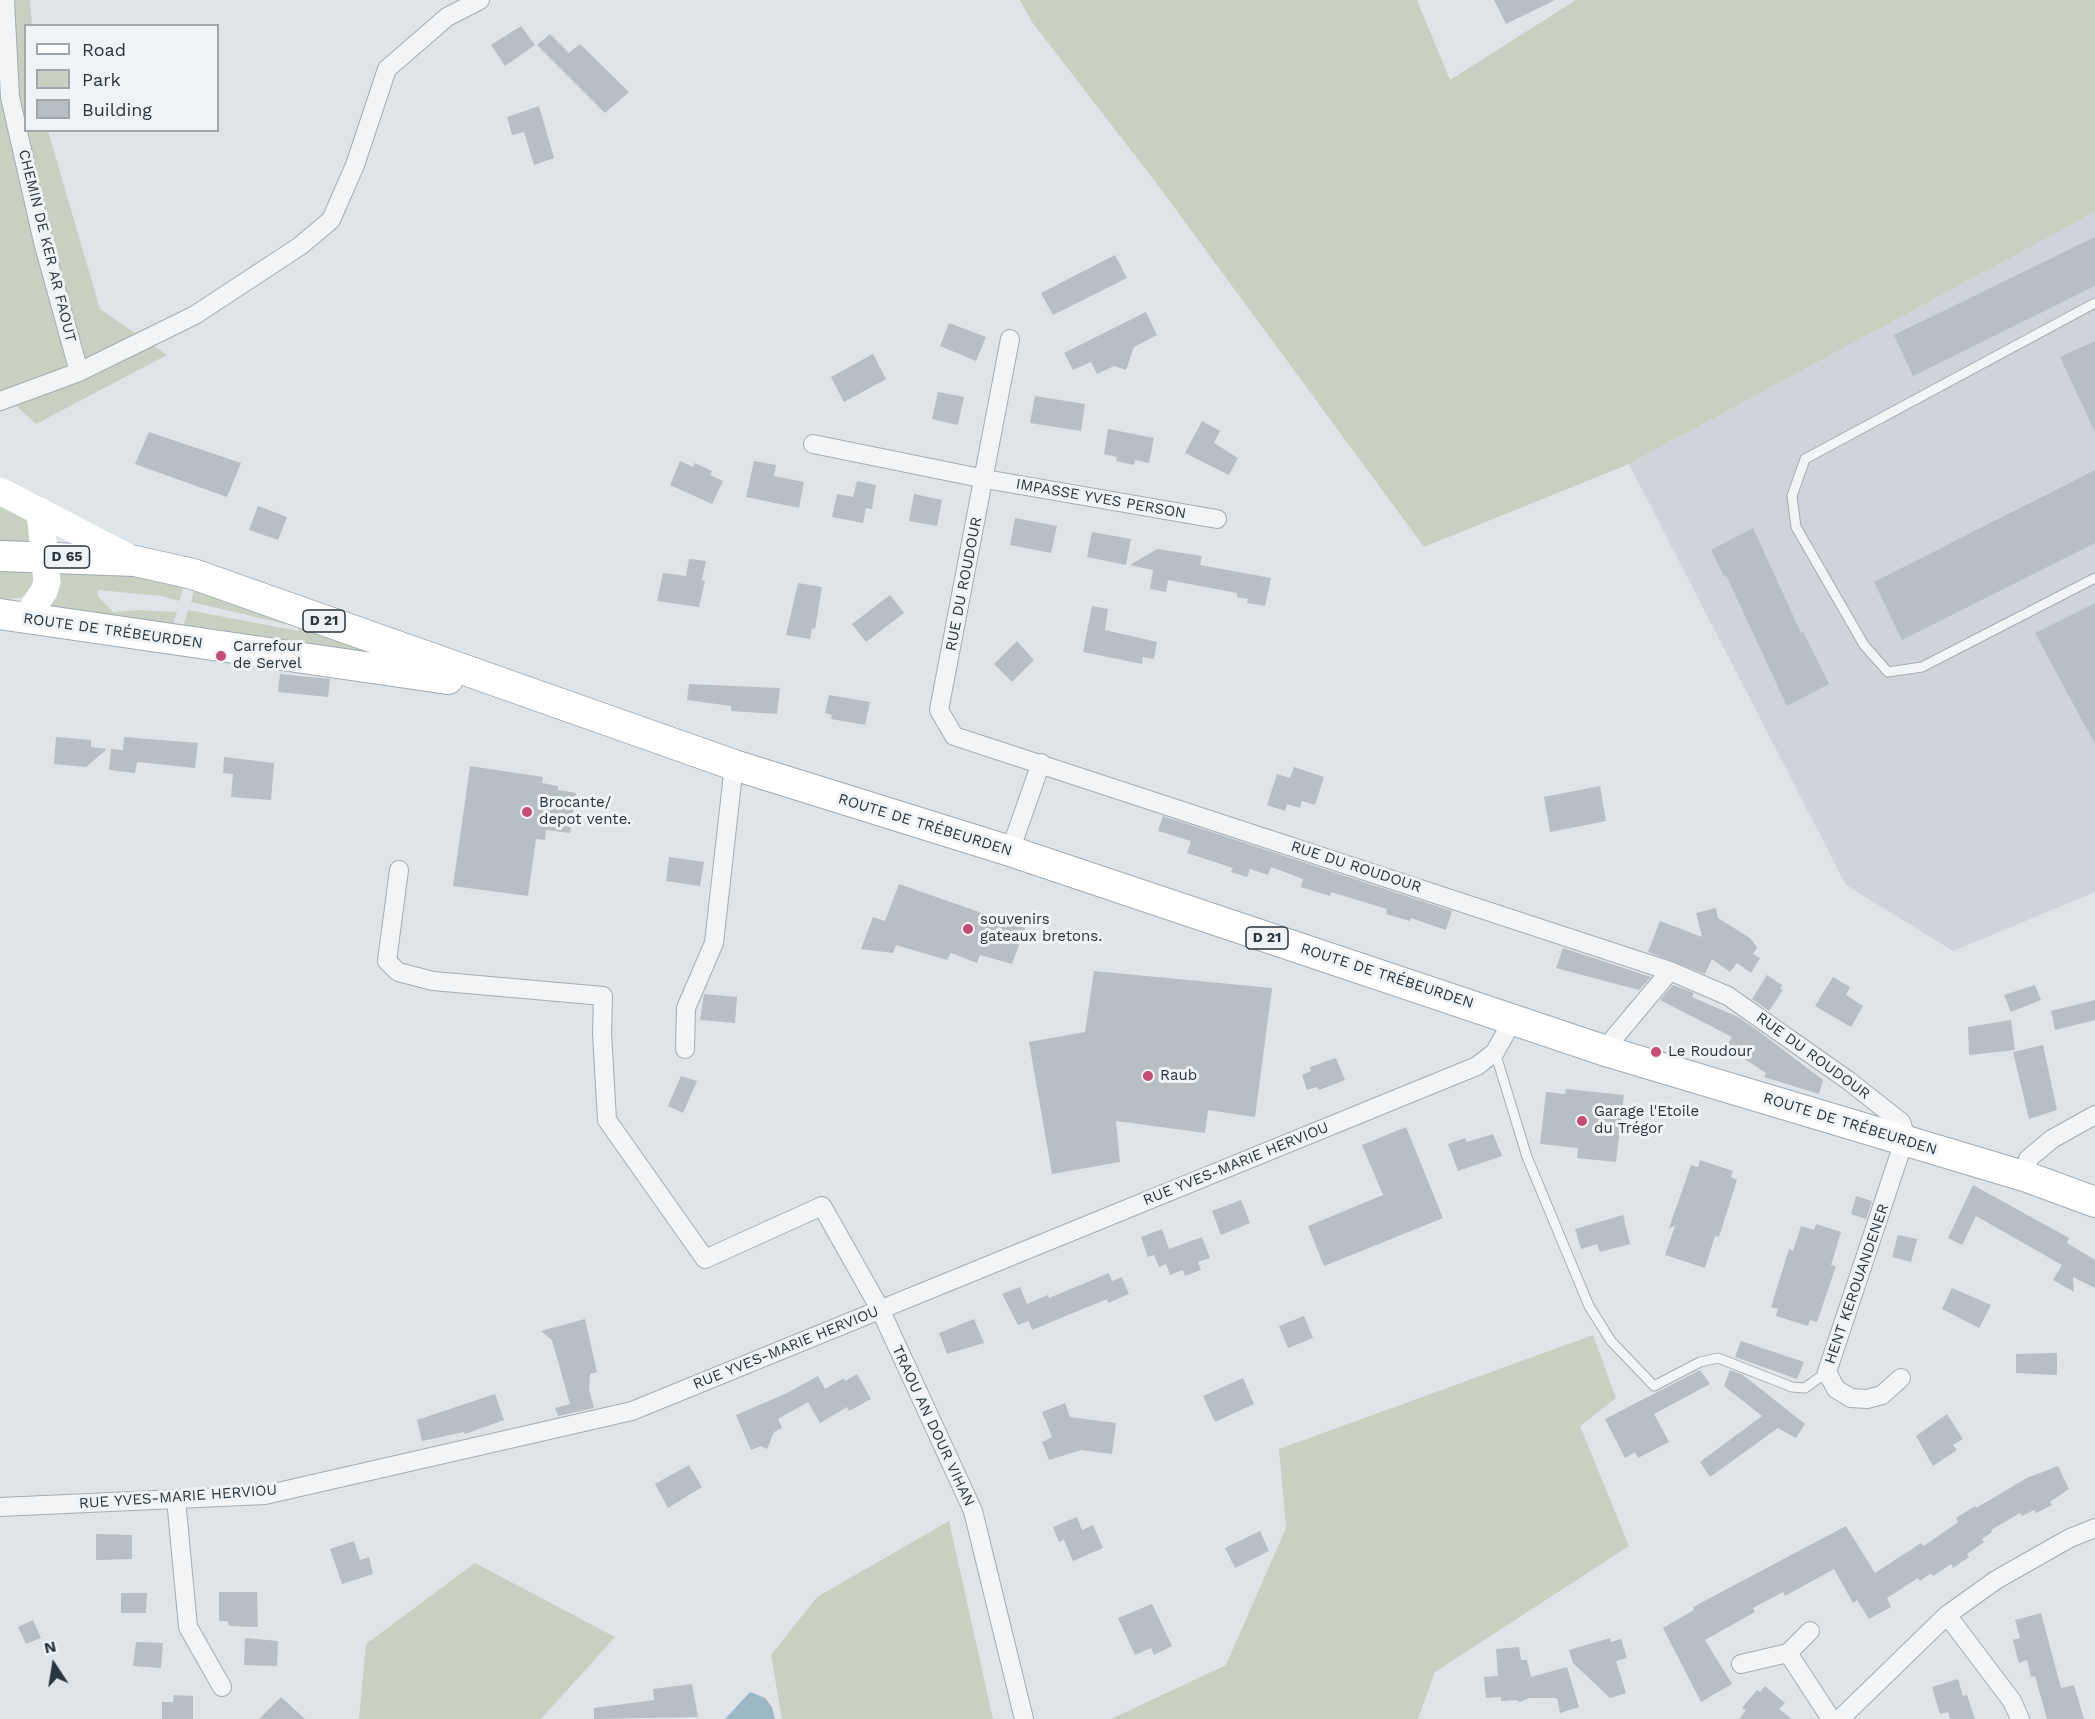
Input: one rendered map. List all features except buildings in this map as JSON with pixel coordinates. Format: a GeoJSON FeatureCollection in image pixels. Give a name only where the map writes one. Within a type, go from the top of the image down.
{"type":"FeatureCollection","features":[{"type":"Feature","properties":{"kind":"main road","name":"D 21"},"geometry":{"type":"LineString","coordinates":[[0,490],[135,561]]}},
{"type":"Feature","properties":{"kind":"main road"},"geometry":{"type":"LineString","coordinates":[[13,616],[44,591],[47,582],[40,511]]}},
{"type":"Feature","properties":{"kind":"main road","name":"ROUTE DE TRÉBEURDEN"},"geometry":{"type":"LineString","coordinates":[[0,556],[135,561],[193,574],[734,765],[1010,851],[1514,1018],[1609,1052],[2027,1177],[2095,1202]]}},
{"type":"Feature","properties":{"kind":"main road","name":"ROUTE DE TRÉBEURDEN"},"geometry":{"type":"LineString","coordinates":[[13,616],[511,688]]}},
{"type":"Feature","properties":{"kind":"main road","name":"ROUTE DE TRÉBEURDEN"},"geometry":{"type":"LineString","coordinates":[[2027,1177],[2095,1211]]}},
{"type":"Feature","properties":{"kind":"street","name":"CHEMIN DE KER AR FAOUT"},"geometry":{"type":"LineString","coordinates":[[5,0],[10,97],[43,242],[79,372]]}},
{"type":"Feature","properties":{"kind":"street"},"geometry":{"type":"LineString","coordinates":[[0,401],[79,372],[195,315],[300,246],[331,220],[355,165],[387,69],[447,17],[480,0]]}},
{"type":"Feature","properties":{"kind":"street","name":"RUE DU ROUDOUR"},"geometry":{"type":"LineString","coordinates":[[1010,339],[939,710],[954,736],[1671,971],[1728,996],[1849,1081],[1901,1122],[1908,1142]]}},
{"type":"Feature","properties":{"kind":"street","name":"IMPASSE YVES PERSON"},"geometry":{"type":"LineString","coordinates":[[813,444],[985,478],[1217,519]]}},
{"type":"Feature","properties":{"kind":"street"},"geometry":{"type":"LineString","coordinates":[[1010,851],[1041,763]]}},
{"type":"Feature","properties":{"kind":"street"},"geometry":{"type":"LineString","coordinates":[[685,1050],[686,1008],[714,943],[734,765]]}},
{"type":"Feature","properties":{"kind":"street","name":"TRAOU AN DOUR VIHAN"},"geometry":{"type":"LineString","coordinates":[[399,870],[387,961],[398,972],[433,981],[603,996],[602,1033],[608,1120],[705,1259],[822,1206],[880,1310],[973,1511],[1024,1719]]}},
{"type":"Feature","properties":{"kind":"street"},"geometry":{"type":"LineString","coordinates":[[1609,1052],[1614,1038],[1671,971]]}},
{"type":"Feature","properties":{"kind":"street","name":"RUE YVES-MARIE HERVIOU"},"geometry":{"type":"LineString","coordinates":[[0,1507],[265,1495],[632,1411],[1477,1066],[1494,1052],[1514,1018]]}},
{"type":"Feature","properties":{"kind":"street"},"geometry":{"type":"LineString","coordinates":[[2027,1177],[2028,1159],[2052,1138],[2095,1115]]}},
{"type":"Feature","properties":{"kind":"street","name":"HENT KEROUANDENER"},"geometry":{"type":"LineString","coordinates":[[1901,1378],[1882,1395],[1866,1399],[1851,1398],[1836,1389],[1827,1372],[1900,1153],[1908,1142]]}},
{"type":"Feature","properties":{"kind":"street"},"geometry":{"type":"LineString","coordinates":[[176,1499],[188,1627],[222,1687]]}},
{"type":"Feature","properties":{"kind":"street"},"geometry":{"type":"LineString","coordinates":[[1840,1719],[1947,1615],[1996,1580],[2070,1538],[2095,1528]]}},
{"type":"Feature","properties":{"kind":"street"},"geometry":{"type":"LineString","coordinates":[[1947,1615],[2013,1701],[2020,1719]]}},
{"type":"Feature","properties":{"kind":"street"},"geometry":{"type":"LineString","coordinates":[[1741,1664],[1788,1653],[1810,1631]]}},
{"type":"Feature","properties":{"kind":"street"},"geometry":{"type":"LineString","coordinates":[[1788,1653],[1832,1719]]}},
{"type":"Feature","properties":{"kind":"lane"},"geometry":{"type":"LineString","coordinates":[[2095,303],[1805,459],[1792,496],[1796,527],[1864,645],[1888,672],[1922,668],[2095,578]]}},
{"type":"Feature","properties":{"kind":"lane"},"geometry":{"type":"LineString","coordinates":[[1494,1052],[1527,1157],[1589,1306],[1611,1341],[1654,1386],[1700,1362],[1718,1358],[1792,1387],[1805,1388],[1827,1372]]}},
{"type":"Feature","properties":{"kind":"shaded area"},"geometry":{"type":"Polygon","coordinates":[[[2095,212],[2095,892],[1953,951],[1846,885],[1629,464],[2095,212]]]}},
{"type":"Feature","properties":{"kind":"green space"},"geometry":{"type":"Polygon","coordinates":[[[0,0],[30,0],[32,24],[24,24],[24,132],[48,132],[100,309],[167,355],[36,424],[0,391],[0,0]]]}},
{"type":"Feature","properties":{"kind":"green space"},"geometry":{"type":"Polygon","coordinates":[[[1020,0],[1417,0],[1450,80],[1576,0],[2095,0],[2095,212],[1629,464],[1424,547],[1157,184],[1032,22],[1020,0]]]}},
{"type":"Feature","properties":{"kind":"green space"},"geometry":{"type":"Polygon","coordinates":[[[0,497],[25,516],[35,545],[0,547],[0,497]]]}},
{"type":"Feature","properties":{"kind":"green space"},"geometry":{"type":"Polygon","coordinates":[[[0,563],[21,563],[35,573],[32,589],[21,598],[0,599],[0,563]]]}},
{"type":"Feature","properties":{"kind":"green space"},"geometry":{"type":"Polygon","coordinates":[[[60,564],[186,581],[179,601],[161,596],[98,590],[97,595],[113,612],[139,610],[177,612],[172,628],[47,607],[60,564]]]}},
{"type":"Feature","properties":{"kind":"green space"},"geometry":{"type":"Polygon","coordinates":[[[196,583],[432,662],[182,630],[188,610],[298,631],[299,627],[191,602],[196,583]]]}},
{"type":"Feature","properties":{"kind":"green space"},"geometry":{"type":"Polygon","coordinates":[[[1593,1335],[1616,1398],[1580,1426],[1629,1546],[1435,1672],[1418,1719],[1111,1719],[1226,1665],[1286,1528],[1279,1449],[1593,1335]]]}},
{"type":"Feature","properties":{"kind":"green space"},"geometry":{"type":"Polygon","coordinates":[[[949,1521],[993,1719],[782,1719],[771,1655],[817,1597],[949,1521]]]}},
{"type":"Feature","properties":{"kind":"green space"},"geometry":{"type":"Polygon","coordinates":[[[475,1563],[615,1637],[541,1719],[359,1719],[366,1644],[475,1563]]]}},
{"type":"Feature","properties":{"kind":"water"},"geometry":{"type":"Polygon","coordinates":[[[750,1692],[765,1698],[772,1707],[775,1719],[725,1719],[750,1692]]]}},
{"type":"Feature","properties":{"kind":"place","name":"Carrefour de Servel"},"geometry":{"type":"Point","coordinates":[221,656]}},
{"type":"Feature","properties":{"kind":"place","name":"Brocante/ depot vente."},"geometry":{"type":"Point","coordinates":[527,812]}},
{"type":"Feature","properties":{"kind":"place","name":"souvenirs gateaux bretons."},"geometry":{"type":"Point","coordinates":[968,929]}},
{"type":"Feature","properties":{"kind":"place","name":"Le Roudour"},"geometry":{"type":"Point","coordinates":[1656,1052]}},
{"type":"Feature","properties":{"kind":"place","name":"Raub"},"geometry":{"type":"Point","coordinates":[1148,1076]}},
{"type":"Feature","properties":{"kind":"place","name":"Garage l'Etoile du Trégor"},"geometry":{"type":"Point","coordinates":[1582,1121]}}]}
